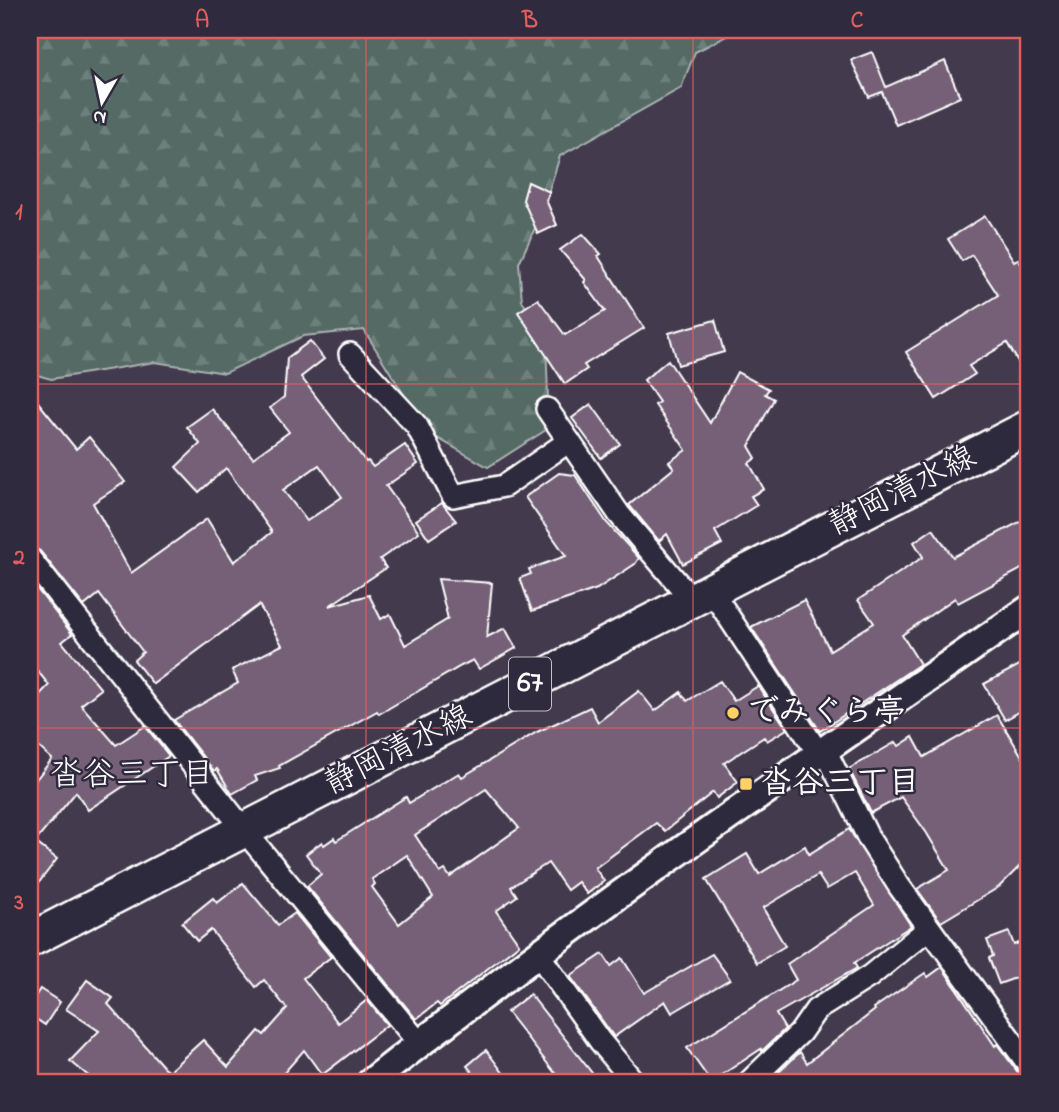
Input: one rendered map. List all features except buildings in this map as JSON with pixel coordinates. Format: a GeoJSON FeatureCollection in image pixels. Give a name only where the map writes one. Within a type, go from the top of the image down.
{"type":"FeatureCollection","features":[{"type":"Feature","properties":{"kind":"main road","name":"静岡清水線"},"geometry":{"type":"LineString","coordinates":[[30,940],[1029,427]]}},
{"type":"Feature","properties":{"kind":"street"},"geometry":{"type":"LineString","coordinates":[[350,354],[417,426],[453,496],[504,486],[569,441]]}},
{"type":"Feature","properties":{"kind":"street"},"geometry":{"type":"LineString","coordinates":[[547,409],[619,514],[701,595],[822,752],[869,838],[929,929],[1029,1065]]}},
{"type":"Feature","properties":{"kind":"street"},"geometry":{"type":"LineString","coordinates":[[30,559],[244,830],[419,1043]]}},
{"type":"Feature","properties":{"kind":"street"},"geometry":{"type":"LineString","coordinates":[[371,1082],[419,1043],[539,955],[822,752],[1029,609]]}},
{"type":"Feature","properties":{"kind":"street"},"geometry":{"type":"LineString","coordinates":[[749,1082],[800,1034],[816,1010],[870,976],[929,929]]}},
{"type":"Feature","properties":{"kind":"street"},"geometry":{"type":"LineString","coordinates":[[539,955],[600,1041],[634,1082]]}},
{"type":"Feature","properties":{"kind":"green space"},"geometry":{"type":"Polygon","coordinates":[[[30,30],[738,30],[695,52],[681,88],[560,156],[541,215],[519,263],[522,301],[546,338],[549,428],[488,467],[427,432],[364,330],[303,336],[225,373],[155,362],[51,379],[30,373],[30,30]]]}},
{"type":"Feature","properties":{"kind":"place","name":"でみぐら亭"},"geometry":{"type":"Point","coordinates":[733,713]}},
{"type":"Feature","properties":{"kind":"place","name":"沓谷三丁目"},"geometry":{"type":"Point","coordinates":[746,784]}},
{"type":"Feature","properties":{"kind":"district","name":"沓谷三丁目"},"geometry":{"type":"Point","coordinates":[132,776]}}]}
